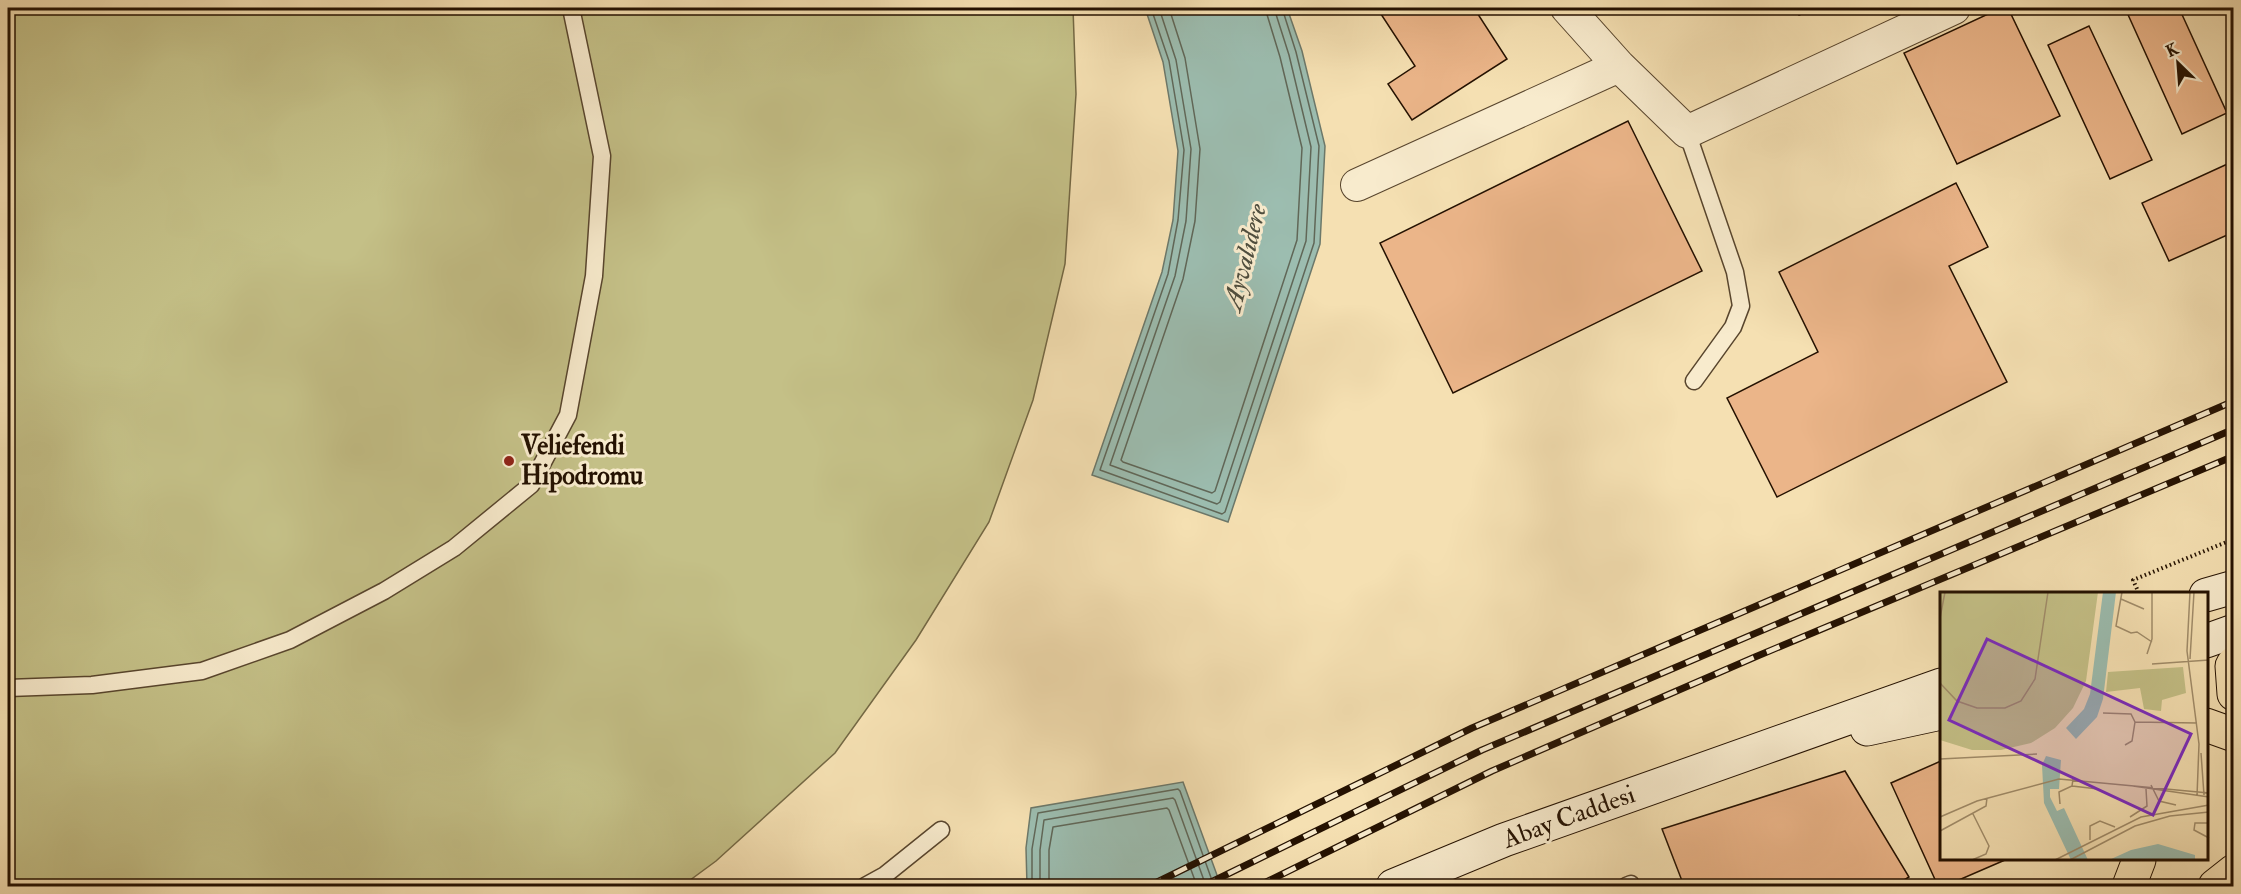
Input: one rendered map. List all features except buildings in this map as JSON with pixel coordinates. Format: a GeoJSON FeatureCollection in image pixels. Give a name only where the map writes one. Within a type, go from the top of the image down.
{"type":"FeatureCollection","features":[{"type":"Feature","properties":{"kind":"highway"},"geometry":{"type":"LineString","coordinates":[[2234,663],[2232,691],[2234,694]]}},
{"type":"Feature","properties":{"kind":"highway"},"geometry":{"type":"LineString","coordinates":[[2208,725],[2234,735]]}},
{"type":"Feature","properties":{"kind":"highway"},"geometry":{"type":"LineString","coordinates":[[2129,886],[2139,861]]}},
{"type":"Feature","properties":{"kind":"highway"},"geometry":{"type":"LineString","coordinates":[[2215,886],[2234,871]]}},
{"type":"Feature","properties":{"kind":"main road"},"geometry":{"type":"LineString","coordinates":[[2208,595],[2234,587]]}},
{"type":"Feature","properties":{"kind":"main road"},"geometry":{"type":"LineString","coordinates":[[2208,639],[2234,631]]}},
{"type":"Feature","properties":{"kind":"main road"},"geometry":{"type":"LineString","coordinates":[[1748,753],[1940,685]]}},
{"type":"Feature","properties":{"kind":"main road"},"geometry":{"type":"LineString","coordinates":[[1748,753],[1940,714]]}},
{"type":"Feature","properties":{"kind":"main road","name":"Abay Caddesi"},"geometry":{"type":"LineString","coordinates":[[1393,886],[1504,840],[1748,753]]}},
{"type":"Feature","properties":{"kind":"street"},"geometry":{"type":"LineString","coordinates":[[1567,8],[1619,66],[1687,132],[1954,8]]}},
{"type":"Feature","properties":{"kind":"street"},"geometry":{"type":"LineString","coordinates":[[1357,185],[1619,66]]}},
{"type":"Feature","properties":{"kind":"lane"},"geometry":{"type":"LineString","coordinates":[[8,688],[92,685],[202,671],[290,640],[384,591],[454,548],[531,485],[568,415],[594,276],[602,156],[571,8]]}},
{"type":"Feature","properties":{"kind":"lane"},"geometry":{"type":"LineString","coordinates":[[1687,132],[1735,272],[1742,306],[1734,327],[1719,344],[1694,381]]}},
{"type":"Feature","properties":{"kind":"lane"},"geometry":{"type":"LineString","coordinates":[[865,886],[885,875],[941,830]]}},
{"type":"Feature","properties":{"kind":"path"},"geometry":{"type":"LineString","coordinates":[[2137,589],[2133,580],[2234,539]]}},
{"type":"Feature","properties":{"kind":"shaded area","name":"Veliefendi Hipodromu"},"geometry":{"type":"Polygon","coordinates":[[[8,8],[1073,8],[1076,94],[1065,264],[1033,400],[989,522],[916,640],[835,753],[716,861],[682,886],[8,886],[8,8]]]}},
{"type":"Feature","properties":{"kind":"water","name":"Ayvalıdere"},"geometry":{"type":"Polygon","coordinates":[[[1145,8],[1287,8],[1302,51],[1325,146],[1320,244],[1228,522],[1092,475],[1162,272],[1173,220],[1178,151],[1163,62],[1145,8]]]}},
{"type":"Feature","properties":{"kind":"water"},"geometry":{"type":"Polygon","coordinates":[[[1183,782],[1221,886],[1027,886],[1026,848],[1031,808],[1183,782]]]}},
{"type":"Feature","properties":{"kind":"railway"},"geometry":{"type":"LineString","coordinates":[[1149,886],[1472,728],[2234,401]]}},
{"type":"Feature","properties":{"kind":"railway"},"geometry":{"type":"LineString","coordinates":[[1203,886],[1482,750],[2234,429]]}},
{"type":"Feature","properties":{"kind":"railway"},"geometry":{"type":"LineString","coordinates":[[1258,886],[1492,771],[1755,657],[2234,456]]}},
{"type":"Feature","properties":{"kind":"place","name":"Veliefendi Hipodromu"},"geometry":{"type":"Point","coordinates":[509,461]}}]}
